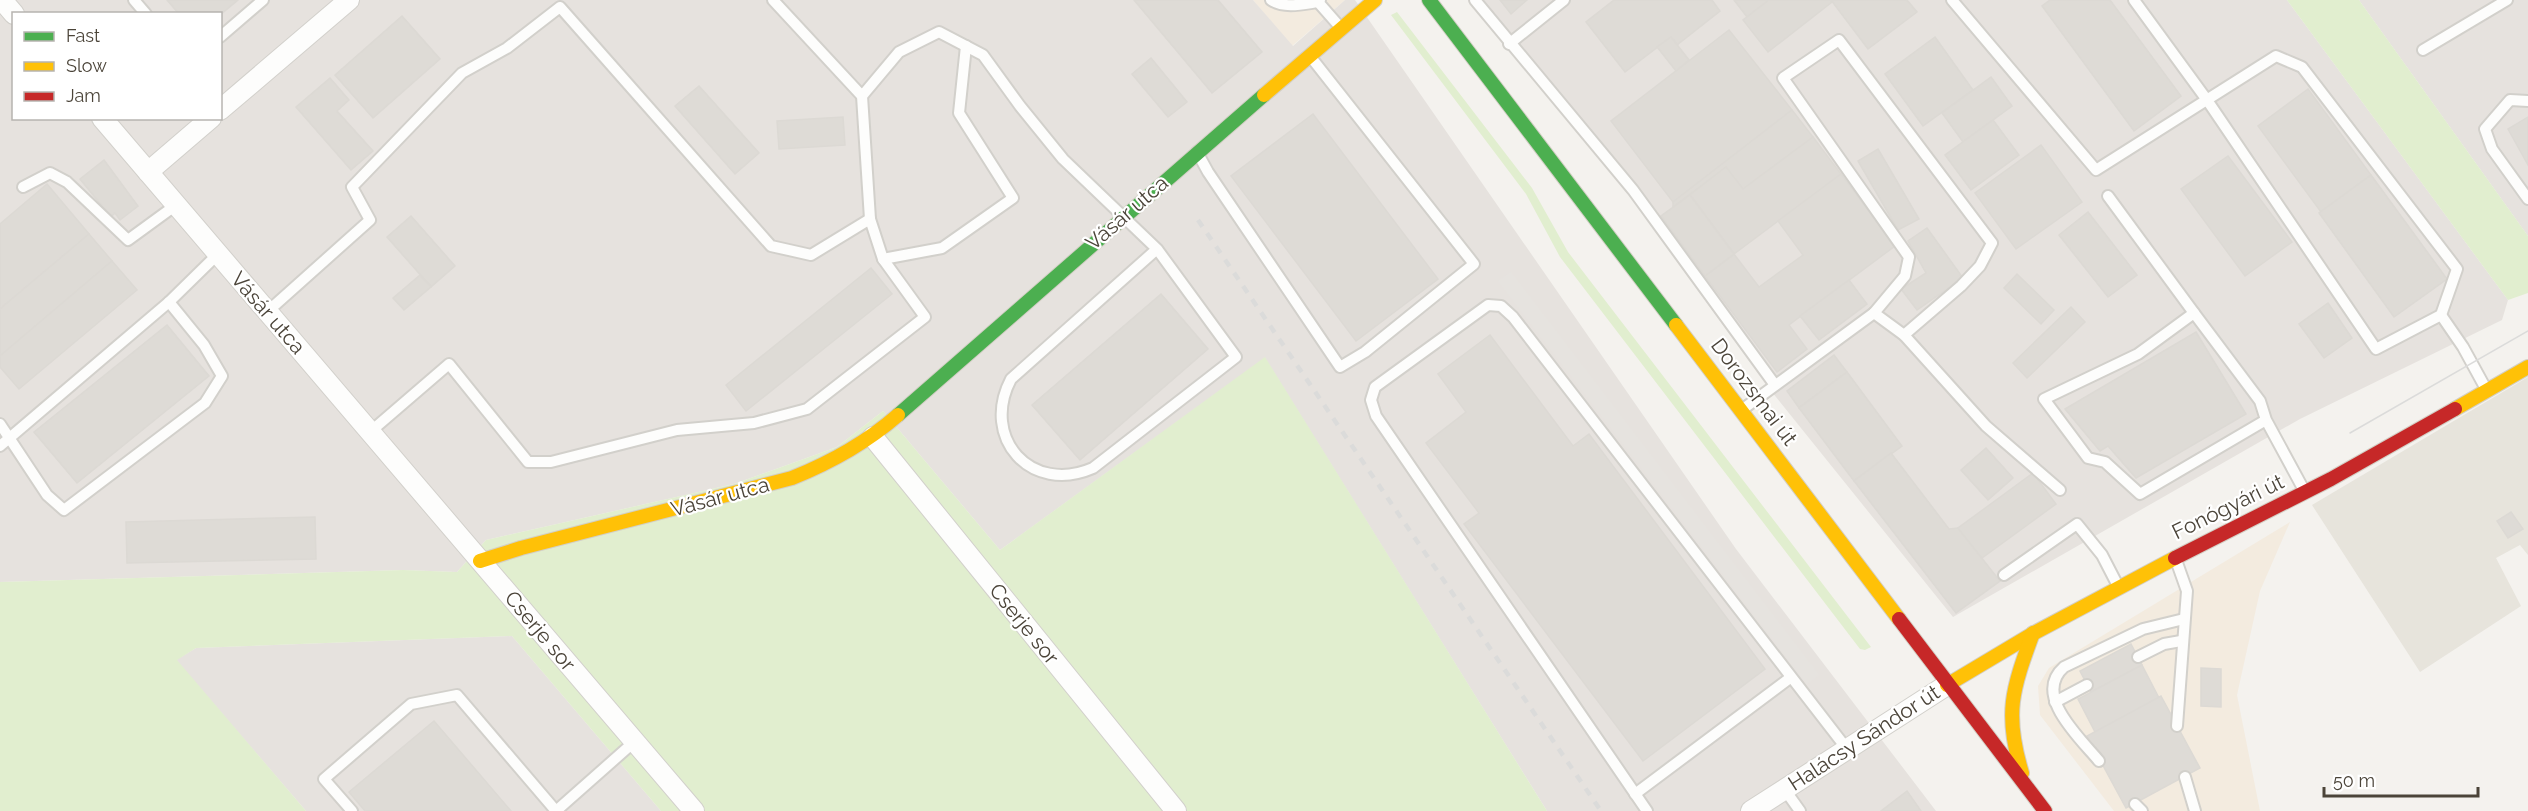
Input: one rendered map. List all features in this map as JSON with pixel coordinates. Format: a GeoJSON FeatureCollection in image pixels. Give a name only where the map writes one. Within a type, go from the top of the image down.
{"type":"FeatureCollection","features":[{"type":"Feature","properties":{"kind":"street"},"geometry":{"type":"LineString","coordinates":[[222,108],[349,0]]}},
{"type":"Feature","properties":{"kind":"street","name":"Vásár utca"},"geometry":{"type":"LineString","coordinates":[[104,120],[480,561],[521,548],[792,478],[830,463],[873,437],[1309,54],[1375,0]]}},
{"type":"Feature","properties":{"kind":"street","name":"Dorozsmai út"},"geometry":{"type":"LineString","coordinates":[[1429,0],[1742,410],[1947,685],[2045,811]]}},
{"type":"Feature","properties":{"kind":"street"},"geometry":{"type":"LineString","coordinates":[[148,172],[209,120]]}},
{"type":"Feature","properties":{"kind":"street","name":"Fonógyári út"},"geometry":{"type":"LineString","coordinates":[[1947,685],[2033,633],[2175,557],[2305,492],[2528,367]]}},
{"type":"Feature","properties":{"kind":"street","name":"Cserje sor"},"geometry":{"type":"LineString","coordinates":[[873,437],[1176,811]]}},
{"type":"Feature","properties":{"kind":"street","name":"Cserje sor"},"geometry":{"type":"LineString","coordinates":[[480,561],[693,811]]}},
{"type":"Feature","properties":{"kind":"street"},"geometry":{"type":"LineString","coordinates":[[2025,785],[2012,732],[2013,697],[2033,633]]}},
{"type":"Feature","properties":{"kind":"street","name":"Halácsy Sándor út"},"geometry":{"type":"LineString","coordinates":[[1751,811],[1947,685]]}},
{"type":"Feature","properties":{"kind":"lane"},"geometry":{"type":"LineString","coordinates":[[134,0],[144,12]]}},
{"type":"Feature","properties":{"kind":"lane"},"geometry":{"type":"LineString","coordinates":[[222,35],[263,0]]}},
{"type":"Feature","properties":{"kind":"lane"},"geometry":{"type":"LineString","coordinates":[[370,432],[449,364],[528,462],[551,462],[677,430],[754,423],[807,409],[925,317],[883,259],[870,219],[862,96],[773,0]]}},
{"type":"Feature","properties":{"kind":"lane"},"geometry":{"type":"LineString","coordinates":[[1271,0],[1275,3],[1290,5],[1319,1],[1341,28]]}},
{"type":"Feature","properties":{"kind":"lane"},"geometry":{"type":"LineString","coordinates":[[1475,0],[1509,44],[1633,190],[1775,385]]}},
{"type":"Feature","properties":{"kind":"lane"},"geometry":{"type":"LineString","coordinates":[[1509,44],[1564,0]]}},
{"type":"Feature","properties":{"kind":"lane"},"geometry":{"type":"LineString","coordinates":[[1952,0],[2096,170],[2206,100],[2276,56],[2302,67],[2457,269],[2440,315],[2376,349],[2206,100],[2134,0]]}},
{"type":"Feature","properties":{"kind":"lane"},"geometry":{"type":"LineString","coordinates":[[2423,50],[2507,0]]}},
{"type":"Feature","properties":{"kind":"lane"},"geometry":{"type":"LineString","coordinates":[[267,312],[370,220],[352,187],[462,73],[507,48],[564,4],[771,246],[811,255],[870,219]]}},
{"type":"Feature","properties":{"kind":"lane"},"geometry":{"type":"LineString","coordinates":[[862,96],[899,52],[939,32],[983,55],[1063,159],[1157,249],[1236,357],[1093,468],[1082,473],[1057,476],[1034,469],[1015,453],[1003,430],[1001,404],[1011,379],[1157,249]]}},
{"type":"Feature","properties":{"kind":"lane"},"geometry":{"type":"LineString","coordinates":[[1742,410],[1874,313],[1905,276],[1909,256],[1784,78],[1839,40],[1992,243],[1974,273],[1904,335]]}},
{"type":"Feature","properties":{"kind":"lane"},"geometry":{"type":"LineString","coordinates":[[883,259],[942,248],[1013,198],[959,113],[966,46]]}},
{"type":"Feature","properties":{"kind":"lane"},"geometry":{"type":"LineString","coordinates":[[1197,152],[1208,172],[1340,367],[1365,352],[1474,264],[1309,54]]}},
{"type":"Feature","properties":{"kind":"lane"},"geometry":{"type":"LineString","coordinates":[[2528,101],[2510,100],[2485,129],[2492,149],[2528,199]]}},
{"type":"Feature","properties":{"kind":"lane"},"geometry":{"type":"LineString","coordinates":[[23,186],[50,173],[67,182],[128,240],[176,205]]}},
{"type":"Feature","properties":{"kind":"lane"},"geometry":{"type":"LineString","coordinates":[[2108,196],[2260,400],[2266,420],[2305,492]]}},
{"type":"Feature","properties":{"kind":"lane"},"geometry":{"type":"LineString","coordinates":[[0,446],[10,435],[169,302],[218,254]]}},
{"type":"Feature","properties":{"kind":"lane"},"geometry":{"type":"LineString","coordinates":[[0,423],[10,435],[47,495],[64,510],[206,403],[222,376],[204,345],[169,302]]}},
{"type":"Feature","properties":{"kind":"lane"},"geometry":{"type":"LineString","coordinates":[[1647,811],[1376,416],[1371,400],[1375,387],[1488,305],[1501,306],[1521,326],[1790,678],[1847,749]]}},
{"type":"Feature","properties":{"kind":"lane"},"geometry":{"type":"LineString","coordinates":[[1874,313],[1904,335],[1986,426],[2060,490]]}},
{"type":"Feature","properties":{"kind":"lane"},"geometry":{"type":"LineString","coordinates":[[2194,313],[2138,354],[2043,399],[2088,458],[2105,462],[2139,494],[2266,420]]}},
{"type":"Feature","properties":{"kind":"lane"},"geometry":{"type":"LineString","coordinates":[[2440,315],[2463,347],[2487,390]]}},
{"type":"Feature","properties":{"kind":"lane"},"geometry":{"type":"LineString","coordinates":[[2004,575],[2077,524],[2102,555],[2119,587]]}},
{"type":"Feature","properties":{"kind":"lane"},"geometry":{"type":"LineString","coordinates":[[2175,557],[2187,591],[2181,641],[2177,726]]}},
{"type":"Feature","properties":{"kind":"lane"},"geometry":{"type":"LineString","coordinates":[[2099,761],[2055,702],[2052,686],[2058,673],[2064,667],[2143,629],[2184,620]]}},
{"type":"Feature","properties":{"kind":"lane"},"geometry":{"type":"LineString","coordinates":[[2138,657],[2164,644],[2181,641]]}},
{"type":"Feature","properties":{"kind":"lane"},"geometry":{"type":"LineString","coordinates":[[1635,794],[1790,678]]}},
{"type":"Feature","properties":{"kind":"lane"},"geometry":{"type":"LineString","coordinates":[[2055,702],[2087,685]]}},
{"type":"Feature","properties":{"kind":"lane"},"geometry":{"type":"LineString","coordinates":[[352,811],[324,778],[411,704],[457,695],[556,811],[634,742]]}},
{"type":"Feature","properties":{"kind":"lane"},"geometry":{"type":"LineString","coordinates":[[2185,777],[2194,811]]}},
{"type":"Feature","properties":{"kind":"lane"},"geometry":{"type":"LineString","coordinates":[[1785,790],[1800,811]]}},
{"type":"Feature","properties":{"kind":"shaded area"},"geometry":{"type":"Polygon","coordinates":[[[0,0],[1253,0],[1293,46],[1345,0],[1355,0],[1736,549],[1936,811],[1547,811],[1265,358],[1000,550],[883,411],[837,447],[734,484],[486,540],[457,572],[403,570],[0,582],[0,0]]]}},
{"type":"Feature","properties":{"kind":"shaded area"},"geometry":{"type":"Polygon","coordinates":[[[1253,0],[1345,0],[1292,46],[1253,0]]]}},
{"type":"Feature","properties":{"kind":"shaded area"},"geometry":{"type":"Polygon","coordinates":[[[1480,0],[2287,0],[2508,300],[2502,320],[2300,419],[1953,617],[1764,382],[1600,155],[1480,0]]]}},
{"type":"Feature","properties":{"kind":"shaded area"},"geometry":{"type":"Polygon","coordinates":[[[2359,0],[2528,0],[2528,236],[2359,0]]]}},
{"type":"Feature","properties":{"kind":"shaded area"},"geometry":{"type":"Polygon","coordinates":[[[1511,272],[1819,675],[1807,684],[1498,281],[1511,272]]]}},
{"type":"Feature","properties":{"kind":"shaded area"},"geometry":{"type":"Polygon","coordinates":[[[2528,377],[2528,555],[2520,545],[2496,558],[2521,606],[2420,672],[2312,505],[2528,377]]]}},
{"type":"Feature","properties":{"kind":"shaded area"},"geometry":{"type":"Polygon","coordinates":[[[2290,522],[2260,591],[2237,695],[2260,811],[2114,811],[2040,715],[2038,686],[2049,668],[2290,522]]]}},
{"type":"Feature","properties":{"kind":"shaded area"},"geometry":{"type":"Polygon","coordinates":[[[512,636],[661,811],[306,811],[176,660],[196,648],[512,636]]]}},
{"type":"Feature","properties":{"kind":"green space"},"geometry":{"type":"Polygon","coordinates":[[[2287,0],[2359,0],[2528,236],[2528,293],[2508,300],[2287,0]]]}},
{"type":"Feature","properties":{"kind":"green space"},"geometry":{"type":"Polygon","coordinates":[[[1397,12],[1532,188],[1568,252],[1871,647],[1865,650],[1860,649],[1560,257],[1526,194],[1391,15],[1397,12]]]}},
{"type":"Feature","properties":{"kind":"green space"},"geometry":{"type":"Polygon","coordinates":[[[1265,357],[1547,811],[661,811],[512,636],[196,648],[177,660],[306,811],[0,811],[0,582],[403,570],[457,572],[486,540],[734,484],[837,447],[883,411],[1000,550],[1265,357]]]}},
{"type":"Feature","properties":{"kind":"building"},"geometry":{"type":"Polygon","coordinates":[[[167,0],[238,0],[222,13],[177,12],[167,0]]]}},
{"type":"Feature","properties":{"kind":"building"},"geometry":{"type":"Polygon","coordinates":[[[1134,0],[1218,0],[1262,52],[1212,93],[1134,0]]]}},
{"type":"Feature","properties":{"kind":"building"},"geometry":{"type":"Polygon","coordinates":[[[1500,0],[1527,0],[1511,14],[1500,0]]]}},
{"type":"Feature","properties":{"kind":"building"},"geometry":{"type":"Polygon","coordinates":[[[1614,0],[1712,0],[1720,11],[1677,45],[1671,37],[1625,72],[1586,22],[1614,0]]]}},
{"type":"Feature","properties":{"kind":"building"},"geometry":{"type":"Polygon","coordinates":[[[1734,0],[1769,0],[1747,17],[1734,0]]]}},
{"type":"Feature","properties":{"kind":"building"},"geometry":{"type":"Polygon","coordinates":[[[1769,0],[1831,0],[1832,2],[1768,52],[1743,20],[1769,0]]]}},
{"type":"Feature","properties":{"kind":"building"},"geometry":{"type":"Polygon","coordinates":[[[1831,0],[1907,0],[1917,12],[1868,49],[1831,0]]]}},
{"type":"Feature","properties":{"kind":"building"},"geometry":{"type":"Polygon","coordinates":[[[2050,0],[2110,0],[2181,96],[2134,131],[2042,6],[2050,0]]]}},
{"type":"Feature","properties":{"kind":"building"},"geometry":{"type":"Polygon","coordinates":[[[402,16],[440,59],[373,118],[335,75],[402,16]]]}},
{"type":"Feature","properties":{"kind":"building"},"geometry":{"type":"Polygon","coordinates":[[[1729,30],[1792,110],[1673,202],[1611,121],[1729,30]]]}},
{"type":"Feature","properties":{"kind":"building"},"geometry":{"type":"Polygon","coordinates":[[[1671,37],[1689,60],[1676,71],[1657,47],[1671,37]]]}},
{"type":"Feature","properties":{"kind":"building"},"geometry":{"type":"Polygon","coordinates":[[[1935,37],[1973,90],[1923,126],[1885,74],[1935,37]]]}},
{"type":"Feature","properties":{"kind":"building"},"geometry":{"type":"Polygon","coordinates":[[[1151,58],[1187,102],[1168,117],[1132,74],[1151,58]]]}},
{"type":"Feature","properties":{"kind":"building"},"geometry":{"type":"Polygon","coordinates":[[[1991,77],[2012,106],[1963,142],[1942,113],[1991,77]]]}},
{"type":"Feature","properties":{"kind":"building"},"geometry":{"type":"Polygon","coordinates":[[[330,78],[349,100],[337,111],[373,151],[351,170],[296,107],[330,78]]]}},
{"type":"Feature","properties":{"kind":"building"},"geometry":{"type":"Polygon","coordinates":[[[699,86],[759,153],[735,174],[675,106],[699,86]]]}},
{"type":"Feature","properties":{"kind":"building"},"geometry":{"type":"Polygon","coordinates":[[[2308,89],[2371,175],[2321,212],[2258,126],[2308,89]]]}},
{"type":"Feature","properties":{"kind":"building"},"geometry":{"type":"Polygon","coordinates":[[[1792,110],[1813,137],[1743,189],[1726,167],[1673,207],[1673,202],[1792,110]]]}},
{"type":"Feature","properties":{"kind":"building"},"geometry":{"type":"Polygon","coordinates":[[[1313,114],[1438,279],[1356,341],[1231,176],[1313,114]]]}},
{"type":"Feature","properties":{"kind":"building"},"geometry":{"type":"Polygon","coordinates":[[[843,117],[845,145],[779,149],[777,121],[843,117]]]}},
{"type":"Feature","properties":{"kind":"building"},"geometry":{"type":"Polygon","coordinates":[[[2528,117],[2528,165],[2508,129],[2528,117]]]}},
{"type":"Feature","properties":{"kind":"building"},"geometry":{"type":"Polygon","coordinates":[[[1993,120],[2019,155],[1971,190],[1945,155],[1993,120]]]}},
{"type":"Feature","properties":{"kind":"building"},"geometry":{"type":"Polygon","coordinates":[[[1813,137],[1841,174],[1734,254],[1690,195],[1726,167],[1743,189],[1813,137]]]}},
{"type":"Feature","properties":{"kind":"building"},"geometry":{"type":"Polygon","coordinates":[[[2041,145],[2082,202],[2016,249],[1975,193],[2041,145]]]}},
{"type":"Feature","properties":{"kind":"building"},"geometry":{"type":"Polygon","coordinates":[[[1878,149],[1919,219],[1898,230],[1858,161],[1878,149]]]}},
{"type":"Feature","properties":{"kind":"building"},"geometry":{"type":"Polygon","coordinates":[[[2228,156],[2292,242],[2245,276],[2181,189],[2228,156]]]}},
{"type":"Feature","properties":{"kind":"building"},"geometry":{"type":"Polygon","coordinates":[[[104,160],[138,206],[120,220],[115,213],[111,217],[80,179],[104,160]]]}},
{"type":"Feature","properties":{"kind":"building"},"geometry":{"type":"Polygon","coordinates":[[[1841,174],[1895,246],[1789,325],[1807,349],[1777,372],[1705,276],[1734,254],[1759,287],[1803,255],[1778,221],[1841,174]]]}},
{"type":"Feature","properties":{"kind":"building"},"geometry":{"type":"Polygon","coordinates":[[[2371,175],[2447,279],[2394,317],[2319,213],[2371,175]]]}},
{"type":"Feature","properties":{"kind":"building"},"geometry":{"type":"Polygon","coordinates":[[[47,184],[89,234],[0,309],[0,224],[47,184]]]}},
{"type":"Feature","properties":{"kind":"building"},"geometry":{"type":"Polygon","coordinates":[[[1690,195],[1734,254],[1705,276],[1661,216],[1690,195]]]}},
{"type":"Feature","properties":{"kind":"building"},"geometry":{"type":"Polygon","coordinates":[[[2088,212],[2137,275],[2108,297],[2059,235],[2088,212]]]}},
{"type":"Feature","properties":{"kind":"building"},"geometry":{"type":"Polygon","coordinates":[[[411,216],[455,266],[431,287],[387,237],[411,216]]]}},
{"type":"Feature","properties":{"kind":"building"},"geometry":{"type":"Polygon","coordinates":[[[1927,228],[1963,278],[1917,310],[1901,289],[1926,273],[1908,241],[1927,228]]]}},
{"type":"Feature","properties":{"kind":"building"},"geometry":{"type":"Polygon","coordinates":[[[89,234],[112,261],[0,356],[0,309],[89,234]]]}},
{"type":"Feature","properties":{"kind":"building"},"geometry":{"type":"Polygon","coordinates":[[[112,261],[137,290],[19,389],[0,367],[0,356],[112,261]]]}},
{"type":"Feature","properties":{"kind":"building"},"geometry":{"type":"Polygon","coordinates":[[[871,268],[892,294],[746,411],[726,385],[871,268]]]}},
{"type":"Feature","properties":{"kind":"building"},"geometry":{"type":"Polygon","coordinates":[[[2017,274],[2054,310],[2041,324],[2004,288],[2017,274]]]}},
{"type":"Feature","properties":{"kind":"building"},"geometry":{"type":"Polygon","coordinates":[[[420,275],[431,287],[404,310],[393,298],[420,275]]]}},
{"type":"Feature","properties":{"kind":"building"},"geometry":{"type":"Polygon","coordinates":[[[1849,280],[1867,304],[1819,340],[1800,316],[1849,280]]]}},
{"type":"Feature","properties":{"kind":"building"},"geometry":{"type":"Polygon","coordinates":[[[1161,294],[1208,349],[1080,460],[1032,405],[1161,294]]]}},
{"type":"Feature","properties":{"kind":"building"},"geometry":{"type":"Polygon","coordinates":[[[2328,303],[2352,338],[2324,358],[2299,324],[2328,303]]]}},
{"type":"Feature","properties":{"kind":"building"},"geometry":{"type":"Polygon","coordinates":[[[2071,307],[2085,322],[2027,378],[2013,363],[2071,307]]]}},
{"type":"Feature","properties":{"kind":"building"},"geometry":{"type":"Polygon","coordinates":[[[167,325],[209,376],[77,483],[34,432],[167,325]]]}},
{"type":"Feature","properties":{"kind":"building"},"geometry":{"type":"Polygon","coordinates":[[[2196,332],[2246,414],[2136,478],[2108,446],[2100,451],[2065,409],[2196,332]]]}},
{"type":"Feature","properties":{"kind":"building"},"geometry":{"type":"Polygon","coordinates":[[[1490,335],[1573,446],[1589,434],[1765,669],[1643,761],[1464,524],[1479,513],[1426,443],[1466,412],[1438,374],[1490,335]]]}},
{"type":"Feature","properties":{"kind":"building"},"geometry":{"type":"Polygon","coordinates":[[[1834,355],[1847,372],[1799,408],[1787,391],[1834,355]]]}},
{"type":"Feature","properties":{"kind":"building"},"geometry":{"type":"Polygon","coordinates":[[[1847,372],[1902,446],[1854,481],[1799,408],[1847,372]]]}},
{"type":"Feature","properties":{"kind":"building"},"geometry":{"type":"Polygon","coordinates":[[[1986,448],[2013,478],[1988,500],[1961,470],[1986,448]]]}},
{"type":"Feature","properties":{"kind":"building"},"geometry":{"type":"Polygon","coordinates":[[[1891,453],[1949,529],[1958,528],[2000,581],[1956,613],[1854,481],[1891,453]]]}},
{"type":"Feature","properties":{"kind":"building"},"geometry":{"type":"Polygon","coordinates":[[[2033,473],[2056,504],[1982,558],[1958,528],[2033,473]]]}},
{"type":"Feature","properties":{"kind":"building"},"geometry":{"type":"Polygon","coordinates":[[[2511,512],[2523,529],[2508,538],[2497,521],[2511,512]]]}},
{"type":"Feature","properties":{"kind":"building"},"geometry":{"type":"Polygon","coordinates":[[[315,517],[316,559],[127,563],[126,522],[315,517]]]}},
{"type":"Feature","properties":{"kind":"building"},"geometry":{"type":"Polygon","coordinates":[[[2131,644],[2142,665],[2091,692],[2080,671],[2131,644]]]}},
{"type":"Feature","properties":{"kind":"building"},"geometry":{"type":"Polygon","coordinates":[[[2142,665],[2159,698],[2095,732],[2078,699],[2142,665]]]}},
{"type":"Feature","properties":{"kind":"building"},"geometry":{"type":"Polygon","coordinates":[[[2201,668],[2221,669],[2221,707],[2201,706],[2201,668]]]}},
{"type":"Feature","properties":{"kind":"building"},"geometry":{"type":"Polygon","coordinates":[[[2161,696],[2200,768],[2126,808],[2087,736],[2161,696]]]}},
{"type":"Feature","properties":{"kind":"building"},"geometry":{"type":"Polygon","coordinates":[[[434,721],[511,811],[365,811],[349,792],[434,721]]]}},
{"type":"Feature","properties":{"kind":"building"},"geometry":{"type":"Polygon","coordinates":[[[1907,791],[1921,811],[1881,811],[1907,791]]]}},
{"type":"Feature","properties":{"kind":"tram line"},"geometry":{"type":"LineString","coordinates":[[2350,433],[2528,331]]}},
{"type":"Feature","properties":{"kind":"railway"},"geometry":{"type":"LineString","coordinates":[[1198,220],[1601,811]]}},
{"type":"Feature","properties":{"kind":"traffic: fast"},"geometry":{"type":"LineString","coordinates":[[1429,0],[1676,325]]}},
{"type":"Feature","properties":{"kind":"traffic: fast"},"geometry":{"type":"LineString","coordinates":[[898,415],[1264,95]]}},
{"type":"Feature","properties":{"kind":"traffic: slow"},"geometry":{"type":"LineString","coordinates":[[1264,95],[1375,0]]}},
{"type":"Feature","properties":{"kind":"traffic: slow"},"geometry":{"type":"LineString","coordinates":[[1676,325],[1899,619]]}},
{"type":"Feature","properties":{"kind":"traffic: slow"},"geometry":{"type":"LineString","coordinates":[[2455,409],[2528,367]]}},
{"type":"Feature","properties":{"kind":"traffic: slow"},"geometry":{"type":"LineString","coordinates":[[480,561],[521,548],[792,478],[848,451],[898,415]]}},
{"type":"Feature","properties":{"kind":"traffic: slow"},"geometry":{"type":"LineString","coordinates":[[1947,685],[2034,633],[2175,558]]}},
{"type":"Feature","properties":{"kind":"traffic: slow"},"geometry":{"type":"LineString","coordinates":[[2022,773],[2013,734],[2013,702],[2020,671],[2033,633]]}},
{"type":"Feature","properties":{"kind":"traffic: jam"},"geometry":{"type":"LineString","coordinates":[[2175,558],[2331,479],[2455,409]]}},
{"type":"Feature","properties":{"kind":"traffic: jam"},"geometry":{"type":"LineString","coordinates":[[1899,619],[2045,811]]}}]}
